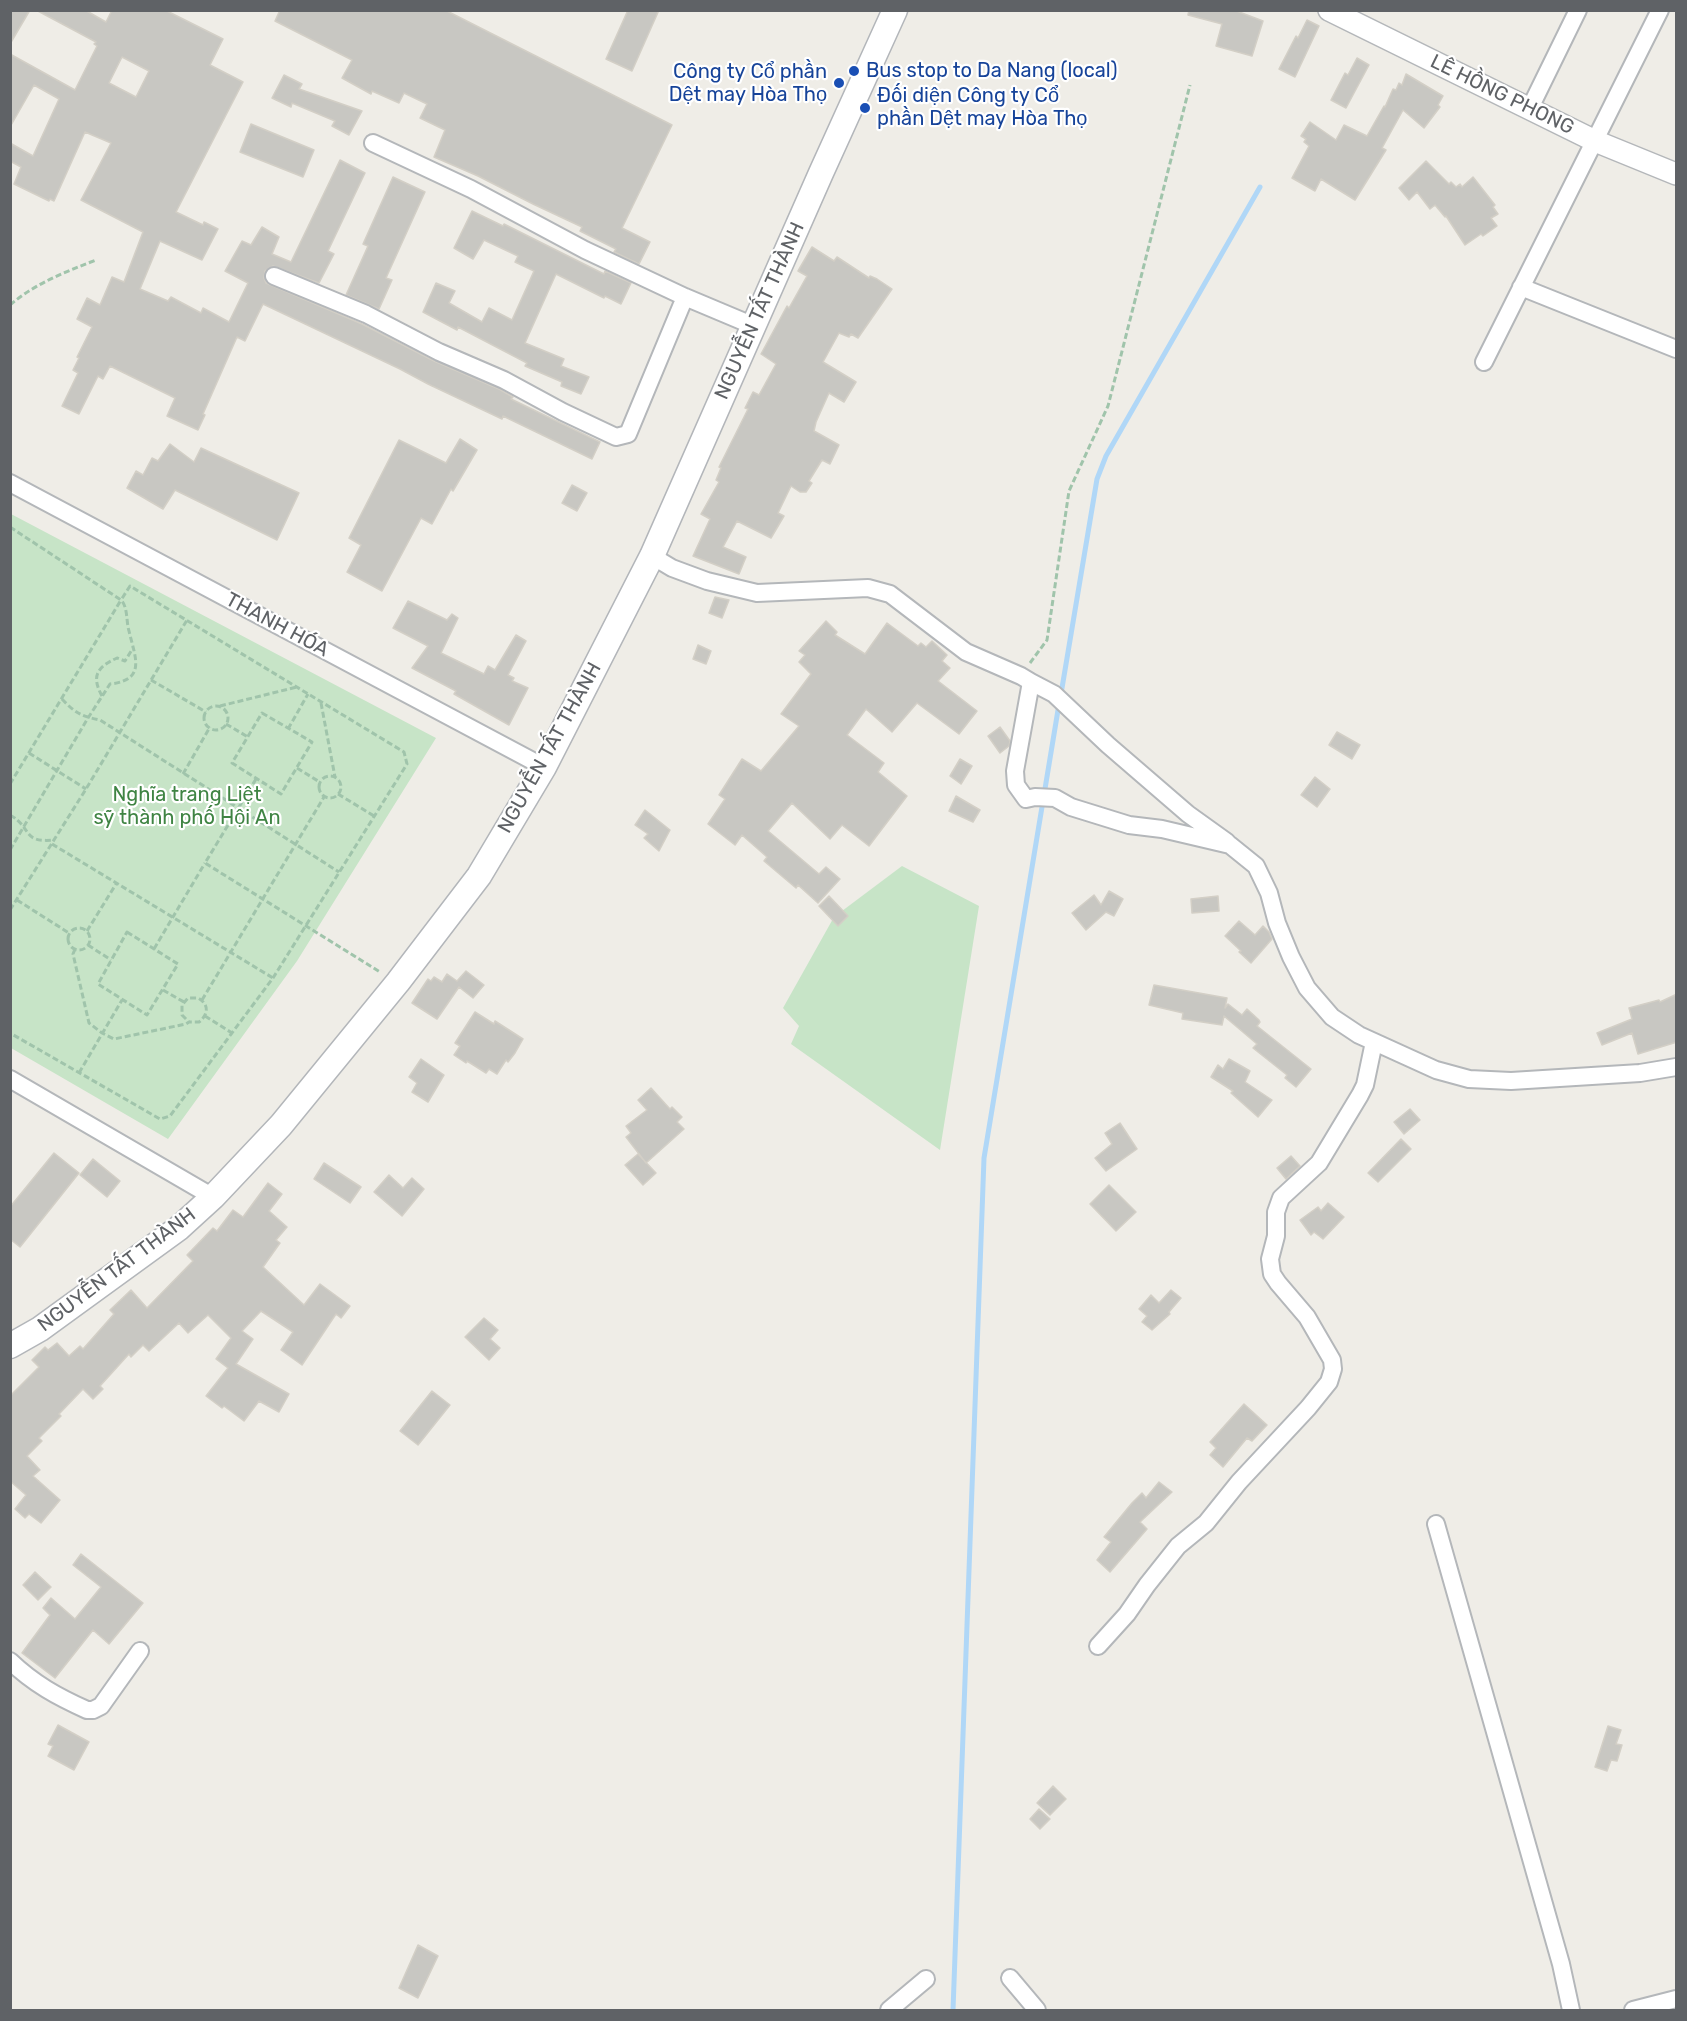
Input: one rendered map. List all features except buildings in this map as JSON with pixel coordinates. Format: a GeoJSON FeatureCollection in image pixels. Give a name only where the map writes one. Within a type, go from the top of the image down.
{"type":"FeatureCollection","features":[{"type":"Feature","properties":{"kind":"main road","name":"NGUYỄN TẤT THÀNH"},"geometry":{"type":"LineString","coordinates":[[10,1346],[40,1329],[179,1228],[213,1197],[281,1125],[398,982],[479,876],[544,767],[652,556],[895,10]]}},
{"type":"Feature","properties":{"kind":"street","name":"LÊ HỒNG PHONG"},"geometry":{"type":"LineString","coordinates":[[1329,10],[1595,141],[1677,174]]}},
{"type":"Feature","properties":{"kind":"street"},"geometry":{"type":"LineString","coordinates":[[1530,108],[1578,10]]}},
{"type":"Feature","properties":{"kind":"street"},"geometry":{"type":"LineString","coordinates":[[1484,362],[1660,10]]}},
{"type":"Feature","properties":{"kind":"street"},"geometry":{"type":"LineString","coordinates":[[373,143],[471,189],[585,250],[685,297],[754,326]]}},
{"type":"Feature","properties":{"kind":"street"},"geometry":{"type":"LineString","coordinates":[[274,276],[366,314],[439,352],[504,380],[616,437],[628,434],[685,297]]}},
{"type":"Feature","properties":{"kind":"street"},"geometry":{"type":"LineString","coordinates":[[1521,287],[1677,348]]}},
{"type":"Feature","properties":{"kind":"street","name":"THANH HÓA"},"geometry":{"type":"LineString","coordinates":[[10,483],[544,767]]}},
{"type":"Feature","properties":{"kind":"street"},"geometry":{"type":"LineString","coordinates":[[652,556],[672,568],[707,581],[757,593],[868,588],[890,594],[966,652],[1026,679],[1060,699],[1188,814],[1256,866],[1269,893],[1290,957],[1307,988],[1332,1017],[1359,1035],[1436,1070],[1469,1079],[1511,1081],[1551,1079],[1677,1067]]}},
{"type":"Feature","properties":{"kind":"street"},"geometry":{"type":"LineString","coordinates":[[1026,679],[1015,771],[1016,785],[1026,799],[1055,798],[1071,807],[1130,825],[1162,829],[1230,845]]}},
{"type":"Feature","properties":{"kind":"street"},"geometry":{"type":"LineString","coordinates":[[1098,1646],[1127,1614],[1178,1546],[1206,1523],[1239,1482],[1308,1408],[1332,1376],[1332,1360],[1328,1352],[1307,1317],[1272,1274],[1270,1259],[1276,1236],[1277,1205],[1285,1192],[1318,1163],[1360,1095],[1365,1085],[1374,1042]]}},
{"type":"Feature","properties":{"kind":"street"},"geometry":{"type":"LineString","coordinates":[[10,1079],[213,1197]]}},
{"type":"Feature","properties":{"kind":"street"},"geometry":{"type":"LineString","coordinates":[[1436,1524],[1561,1964],[1571,2010]]}},
{"type":"Feature","properties":{"kind":"street"},"geometry":{"type":"LineString","coordinates":[[10,1661],[27,1677],[50,1693],[87,1710],[93,1710],[101,1706],[140,1651]]}},
{"type":"Feature","properties":{"kind":"street"},"geometry":{"type":"LineString","coordinates":[[1010,1978],[1036,2010]]}},
{"type":"Feature","properties":{"kind":"street"},"geometry":{"type":"LineString","coordinates":[[889,2010],[926,1979]]}},
{"type":"Feature","properties":{"kind":"street"},"geometry":{"type":"LineString","coordinates":[[1633,2010],[1677,1999]]}},
{"type":"Feature","properties":{"kind":"path"},"geometry":{"type":"LineString","coordinates":[[1026,679],[1047,640],[1069,491],[1108,406],[1190,85]]}},
{"type":"Feature","properties":{"kind":"path"},"geometry":{"type":"LineString","coordinates":[[10,305],[27,291],[59,274],[96,260]]}},
{"type":"Feature","properties":{"kind":"path"},"geometry":{"type":"LineString","coordinates":[[10,526],[121,600],[124,604],[137,661],[131,678],[110,684],[10,850]]}},
{"type":"Feature","properties":{"kind":"path"},"geometry":{"type":"LineString","coordinates":[[10,784],[130,586],[404,752],[408,764],[273,978],[170,1116],[160,1119],[10,1033]]}},
{"type":"Feature","properties":{"kind":"path"},"geometry":{"type":"LineString","coordinates":[[10,910],[86,789],[187,620]]}},
{"type":"Feature","properties":{"kind":"path"},"geometry":{"type":"LineString","coordinates":[[102,696],[96,684],[98,672],[106,663],[117,658],[125,661],[133,647]]}},
{"type":"Feature","properties":{"kind":"path"},"geometry":{"type":"LineString","coordinates":[[151,680],[206,712]]}},
{"type":"Feature","properties":{"kind":"path"},"geometry":{"type":"LineString","coordinates":[[226,724],[216,729],[210,727],[205,719],[206,712],[213,706],[297,687]]}},
{"type":"Feature","properties":{"kind":"path"},"geometry":{"type":"LineString","coordinates":[[288,729],[308,694]]}},
{"type":"Feature","properties":{"kind":"path"},"geometry":{"type":"LineString","coordinates":[[62,699],[74,711],[88,718],[100,720],[339,872]]}},
{"type":"Feature","properties":{"kind":"path"},"geometry":{"type":"LineString","coordinates":[[319,782],[319,792],[324,797],[330,798],[338,794],[341,785],[335,777],[321,703]]}},
{"type":"Feature","properties":{"kind":"path"},"geometry":{"type":"LineString","coordinates":[[220,706],[227,714],[226,724]]}},
{"type":"Feature","properties":{"kind":"path"},"geometry":{"type":"LineString","coordinates":[[262,713],[312,742],[281,794],[232,763],[248,737],[262,713]]}},
{"type":"Feature","properties":{"kind":"path"},"geometry":{"type":"LineString","coordinates":[[226,724],[248,737]]}},
{"type":"Feature","properties":{"kind":"path"},"geometry":{"type":"LineString","coordinates":[[183,774],[210,727]]}},
{"type":"Feature","properties":{"kind":"path"},"geometry":{"type":"LineString","coordinates":[[29,753],[86,789]]}},
{"type":"Feature","properties":{"kind":"path"},"geometry":{"type":"LineString","coordinates":[[297,768],[319,782]]}},
{"type":"Feature","properties":{"kind":"path"},"geometry":{"type":"LineString","coordinates":[[319,782],[328,775],[335,777]]}},
{"type":"Feature","properties":{"kind":"path"},"geometry":{"type":"LineString","coordinates":[[154,949],[256,779]]}},
{"type":"Feature","properties":{"kind":"path"},"geometry":{"type":"LineString","coordinates":[[338,794],[374,816]]}},
{"type":"Feature","properties":{"kind":"path"},"geometry":{"type":"LineString","coordinates":[[202,1000],[324,797]]}},
{"type":"Feature","properties":{"kind":"path"},"geometry":{"type":"LineString","coordinates":[[10,815],[18,820],[33,839],[53,842],[172,919],[273,978]]}},
{"type":"Feature","properties":{"kind":"path"},"geometry":{"type":"LineString","coordinates":[[205,863],[398,982]]}},
{"type":"Feature","properties":{"kind":"path"},"geometry":{"type":"LineString","coordinates":[[87,931],[116,884]]}},
{"type":"Feature","properties":{"kind":"path"},"geometry":{"type":"LineString","coordinates":[[17,900],[69,933]]}},
{"type":"Feature","properties":{"kind":"path"},"geometry":{"type":"LineString","coordinates":[[69,933],[77,928],[87,931]]}},
{"type":"Feature","properties":{"kind":"path"},"geometry":{"type":"LineString","coordinates":[[69,933],[69,944],[75,949],[82,950],[90,940],[87,931]]}},
{"type":"Feature","properties":{"kind":"path"},"geometry":{"type":"LineString","coordinates":[[127,933],[154,949],[178,964],[147,1015],[98,984],[127,933]]}},
{"type":"Feature","properties":{"kind":"path"},"geometry":{"type":"LineString","coordinates":[[88,945],[111,960]]}},
{"type":"Feature","properties":{"kind":"path"},"geometry":{"type":"LineString","coordinates":[[75,949],[73,954],[89,1023],[102,1033],[114,1040],[189,1022],[199,1022],[205,1016],[207,1007],[202,1000],[192,997],[184,1002],[182,1015],[189,1022]]}},
{"type":"Feature","properties":{"kind":"path"},"geometry":{"type":"LineString","coordinates":[[163,990],[184,1002]]}},
{"type":"Feature","properties":{"kind":"path"},"geometry":{"type":"LineString","coordinates":[[79,1073],[122,1000]]}},
{"type":"Feature","properties":{"kind":"path"},"geometry":{"type":"LineString","coordinates":[[205,1016],[232,1033]]}},
{"type":"Feature","properties":{"kind":"green space","name":"Nghĩa trang Liệt sỹ thành phố Hội An"},"geometry":{"type":"Polygon","coordinates":[[[11,514],[436,738],[297,961],[168,1139],[11,1048],[11,514]]]}},
{"type":"Feature","properties":{"kind":"green space"},"geometry":{"type":"Polygon","coordinates":[[[902,866],[979,906],[940,1150],[791,1044],[799,1026],[783,1008],[834,917],[902,866]]]}},
{"type":"Feature","properties":{"kind":"waterway"},"geometry":{"type":"LineString","coordinates":[[1061,694],[1097,479],[1106,456],[1260,187]]}},
{"type":"Feature","properties":{"kind":"waterway"},"geometry":{"type":"LineString","coordinates":[[953,2010],[984,1158],[1059,704]]}},
{"type":"Feature","properties":{"kind":"place","name":"Bus stop to Da Nang (local)"},"geometry":{"type":"Point","coordinates":[854,71]}},
{"type":"Feature","properties":{"kind":"place","name":"Công ty Cổ phần Dệt may Hòa Thọ"},"geometry":{"type":"Point","coordinates":[839,83]}},
{"type":"Feature","properties":{"kind":"place","name":"Đối diện Công ty Cổ phần Dệt may Hòa Thọ"},"geometry":{"type":"Point","coordinates":[865,108]}}]}
